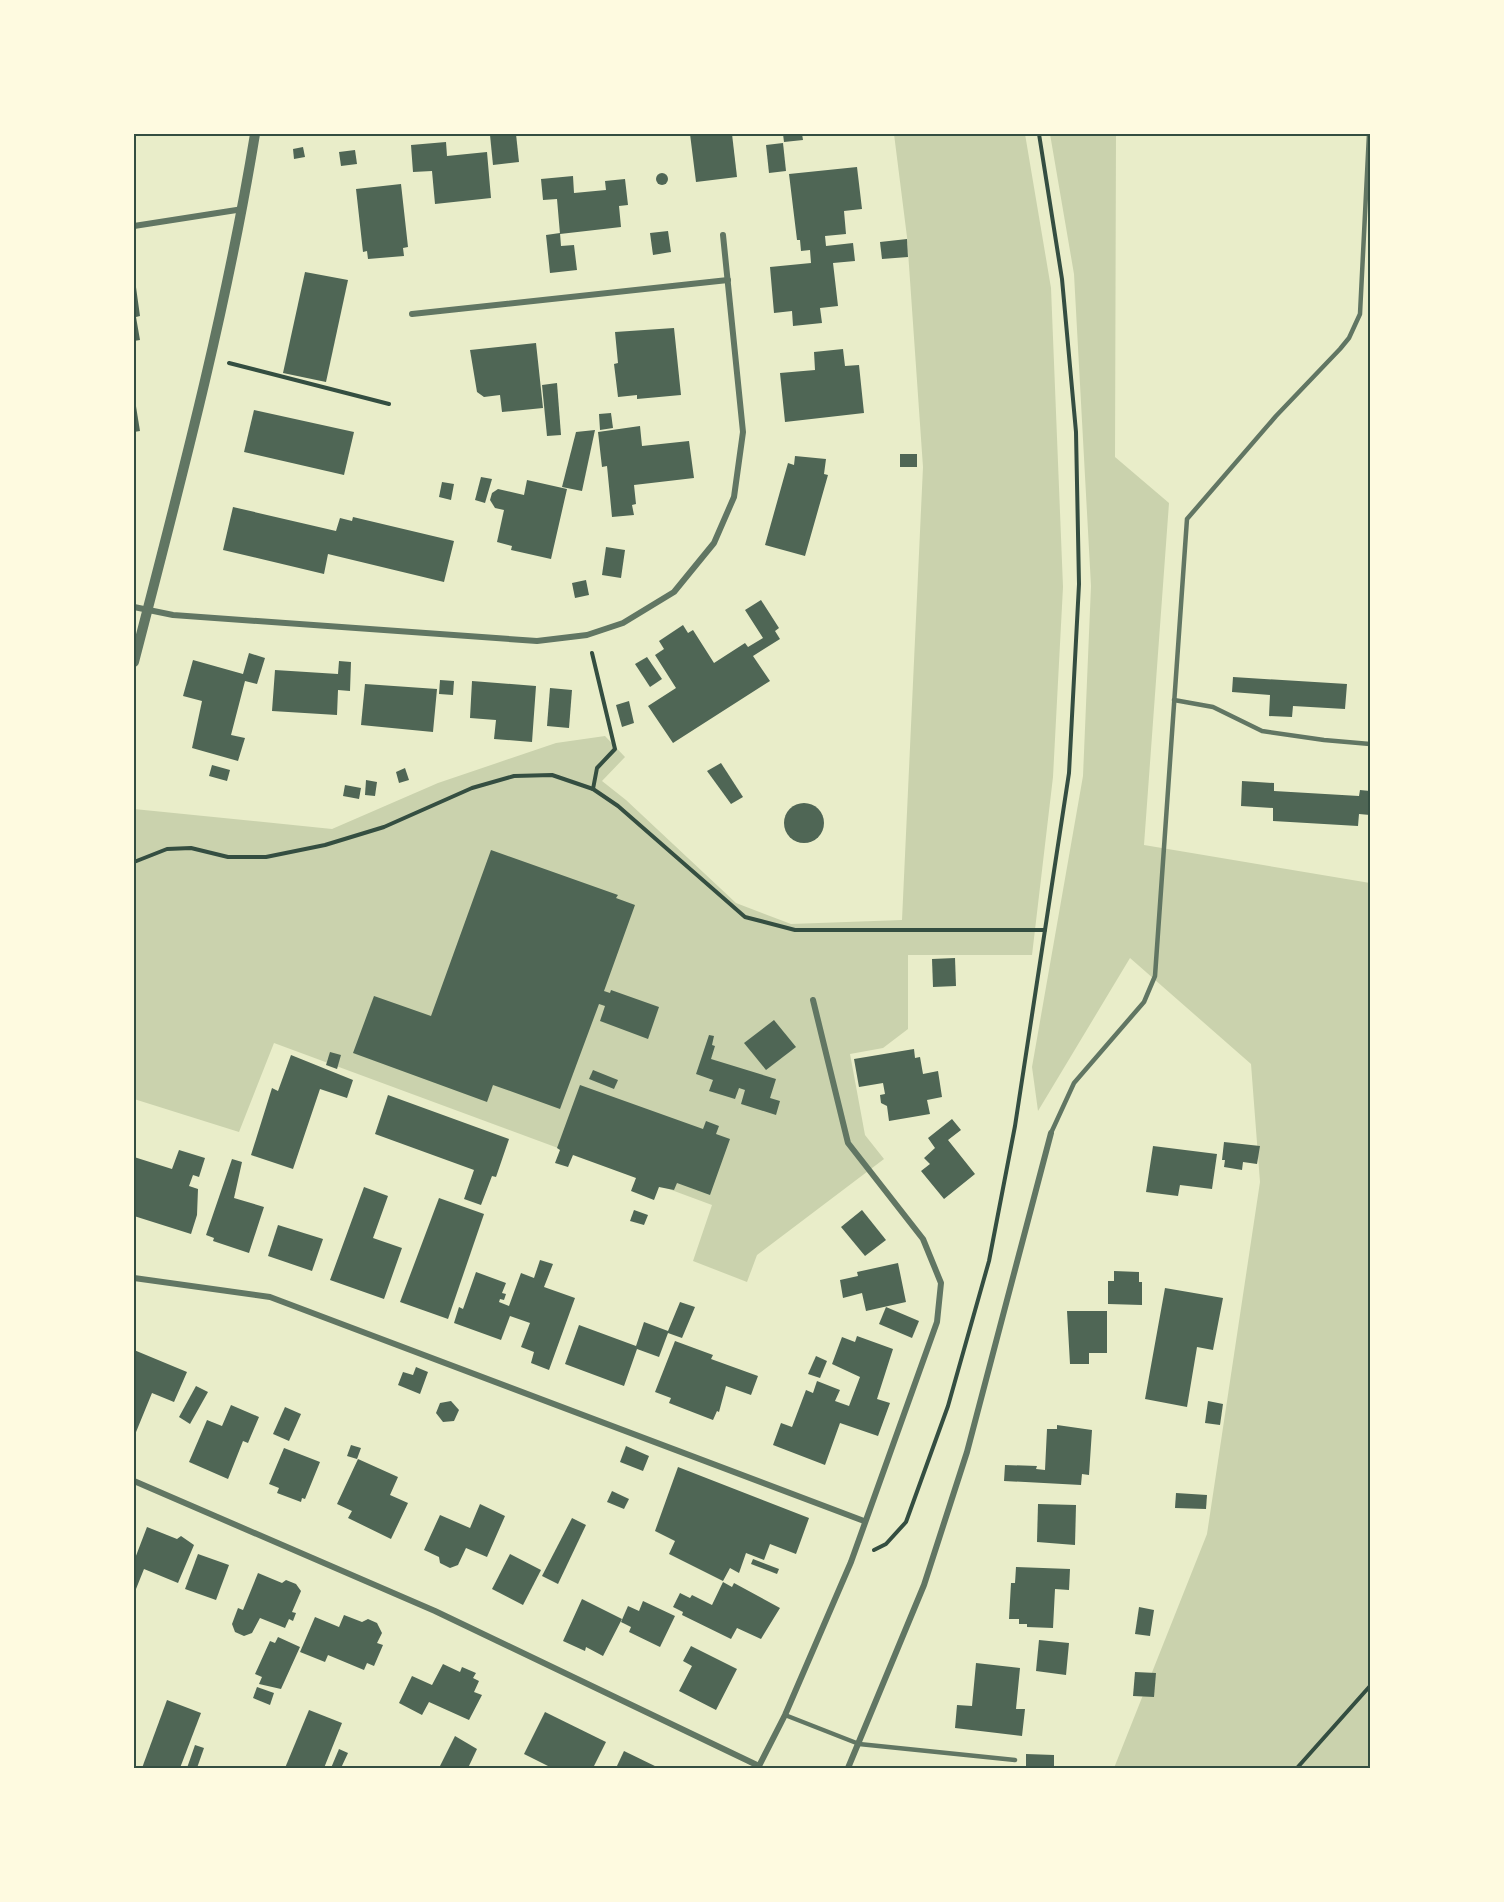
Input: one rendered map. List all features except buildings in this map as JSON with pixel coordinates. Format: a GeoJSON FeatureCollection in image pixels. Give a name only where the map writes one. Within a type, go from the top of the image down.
{"type":"FeatureCollection","features":[{"type":"Feature","properties":{"kind":"street"},"geometry":{"type":"LineString","coordinates":[[134,662],[243,209],[255,134]]}},
{"type":"Feature","properties":{"kind":"street"},"geometry":{"type":"LineString","coordinates":[[134,226],[243,209]]}},
{"type":"Feature","properties":{"kind":"street"},"geometry":{"type":"LineString","coordinates":[[134,607],[173,615],[537,641],[587,635],[623,623],[674,592],[714,543],[734,497],[743,432],[723,236]]}},
{"type":"Feature","properties":{"kind":"street"},"geometry":{"type":"LineString","coordinates":[[412,314],[728,280]]}},
{"type":"Feature","properties":{"kind":"street"},"geometry":{"type":"LineString","coordinates":[[134,1481],[435,1611],[758,1767],[785,1715],[851,1562],[937,1322],[940,1283],[923,1239],[848,1143],[813,1000]]}},
{"type":"Feature","properties":{"kind":"street"},"geometry":{"type":"LineString","coordinates":[[848,1768],[924,1585],[967,1452],[1051,1133]]}},
{"type":"Feature","properties":{"kind":"street"},"geometry":{"type":"LineString","coordinates":[[134,1278],[270,1297],[864,1521]]}},
{"type":"Feature","properties":{"kind":"lane"},"geometry":{"type":"LineString","coordinates":[[1051,1133],[1074,1083],[1151,991],[1155,976],[1187,519],[1276,416],[1340,349],[1356,325],[1360,314],[1370,156],[1369,134]]}},
{"type":"Feature","properties":{"kind":"lane"},"geometry":{"type":"LineString","coordinates":[[1174,700],[1212,707],[1262,731],[1324,741],[1371,744]]}},
{"type":"Feature","properties":{"kind":"lane"},"geometry":{"type":"LineString","coordinates":[[785,1715],[859,1744],[1015,1760]]}},
{"type":"Feature","properties":{"kind":"path"},"geometry":{"type":"LineString","coordinates":[[851,1562],[886,1544],[906,1522],[948,1406],[988,1261],[1015,1126],[1069,773],[1079,584],[1076,432],[1062,279],[1039,134]]}},
{"type":"Feature","properties":{"kind":"path"},"geometry":{"type":"LineString","coordinates":[[208,357],[389,404]]}},
{"type":"Feature","properties":{"kind":"path"},"geometry":{"type":"LineString","coordinates":[[587,635],[615,749],[597,768],[593,789]]}},
{"type":"Feature","properties":{"kind":"path"},"geometry":{"type":"LineString","coordinates":[[134,861],[167,849],[191,848],[228,857],[266,857],[325,845],[384,827],[472,788],[514,776],[552,775],[593,789],[618,807],[746,917],[795,930],[1045,930]]}},
{"type":"Feature","properties":{"kind":"path"},"geometry":{"type":"LineString","coordinates":[[1297,1768],[1371,1686]]}},
{"type":"Feature","properties":{"kind":"green space"},"geometry":{"type":"Polygon","coordinates":[[[894,134],[1025,134],[1051,288],[1063,587],[1053,777],[1032,955],[908,955],[908,1029],[883,1048],[850,1054],[865,1135],[884,1159],[757,1255],[747,1282],[693,1261],[712,1205],[274,1043],[239,1132],[134,1099],[134,809],[332,829],[438,783],[556,743],[605,736],[625,757],[602,781],[626,800],[736,903],[791,924],[902,920],[923,467],[907,237],[894,134]]]}},
{"type":"Feature","properties":{"kind":"green space"},"geometry":{"type":"Polygon","coordinates":[[[1050,134],[1116,134],[1115,457],[1169,503],[1144,845],[1370,883],[1370,1768],[1114,1768],[1207,1534],[1260,1182],[1251,1064],[1130,958],[1038,1111],[1032,1067],[1083,776],[1091,586],[1074,274],[1050,134]]]}}]}
